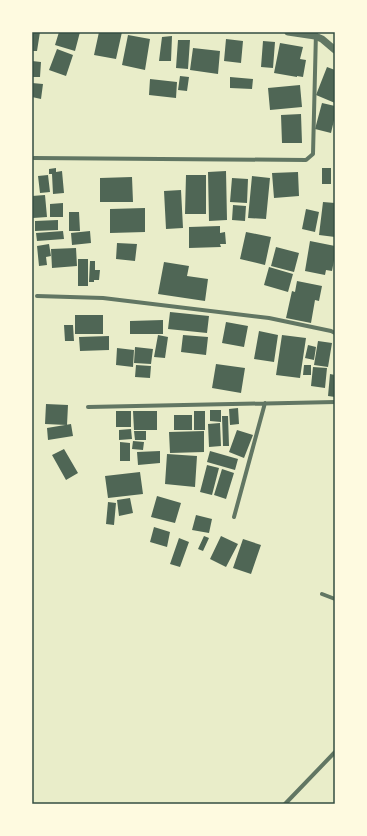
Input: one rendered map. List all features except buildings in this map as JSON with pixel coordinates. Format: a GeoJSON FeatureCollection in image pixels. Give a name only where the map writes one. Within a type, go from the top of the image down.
{"type":"FeatureCollection","features":[{"type":"Feature","properties":{"kind":"street"},"geometry":{"type":"LineString","coordinates":[[288,32],[315,34],[335,50]]}},
{"type":"Feature","properties":{"kind":"street"},"geometry":{"type":"LineString","coordinates":[[34,158],[306,160],[313,154],[315,34]]}},
{"type":"Feature","properties":{"kind":"street"},"geometry":{"type":"LineString","coordinates":[[38,296],[103,298],[261,317],[323,329],[335,333]]}},
{"type":"Feature","properties":{"kind":"street"},"geometry":{"type":"LineString","coordinates":[[88,407],[335,402]]}},
{"type":"Feature","properties":{"kind":"street"},"geometry":{"type":"LineString","coordinates":[[234,517],[265,403]]}},
{"type":"Feature","properties":{"kind":"street"},"geometry":{"type":"LineString","coordinates":[[322,594],[335,599]]}},
{"type":"Feature","properties":{"kind":"street"},"geometry":{"type":"LineString","coordinates":[[285,804],[335,752]]}}]}
